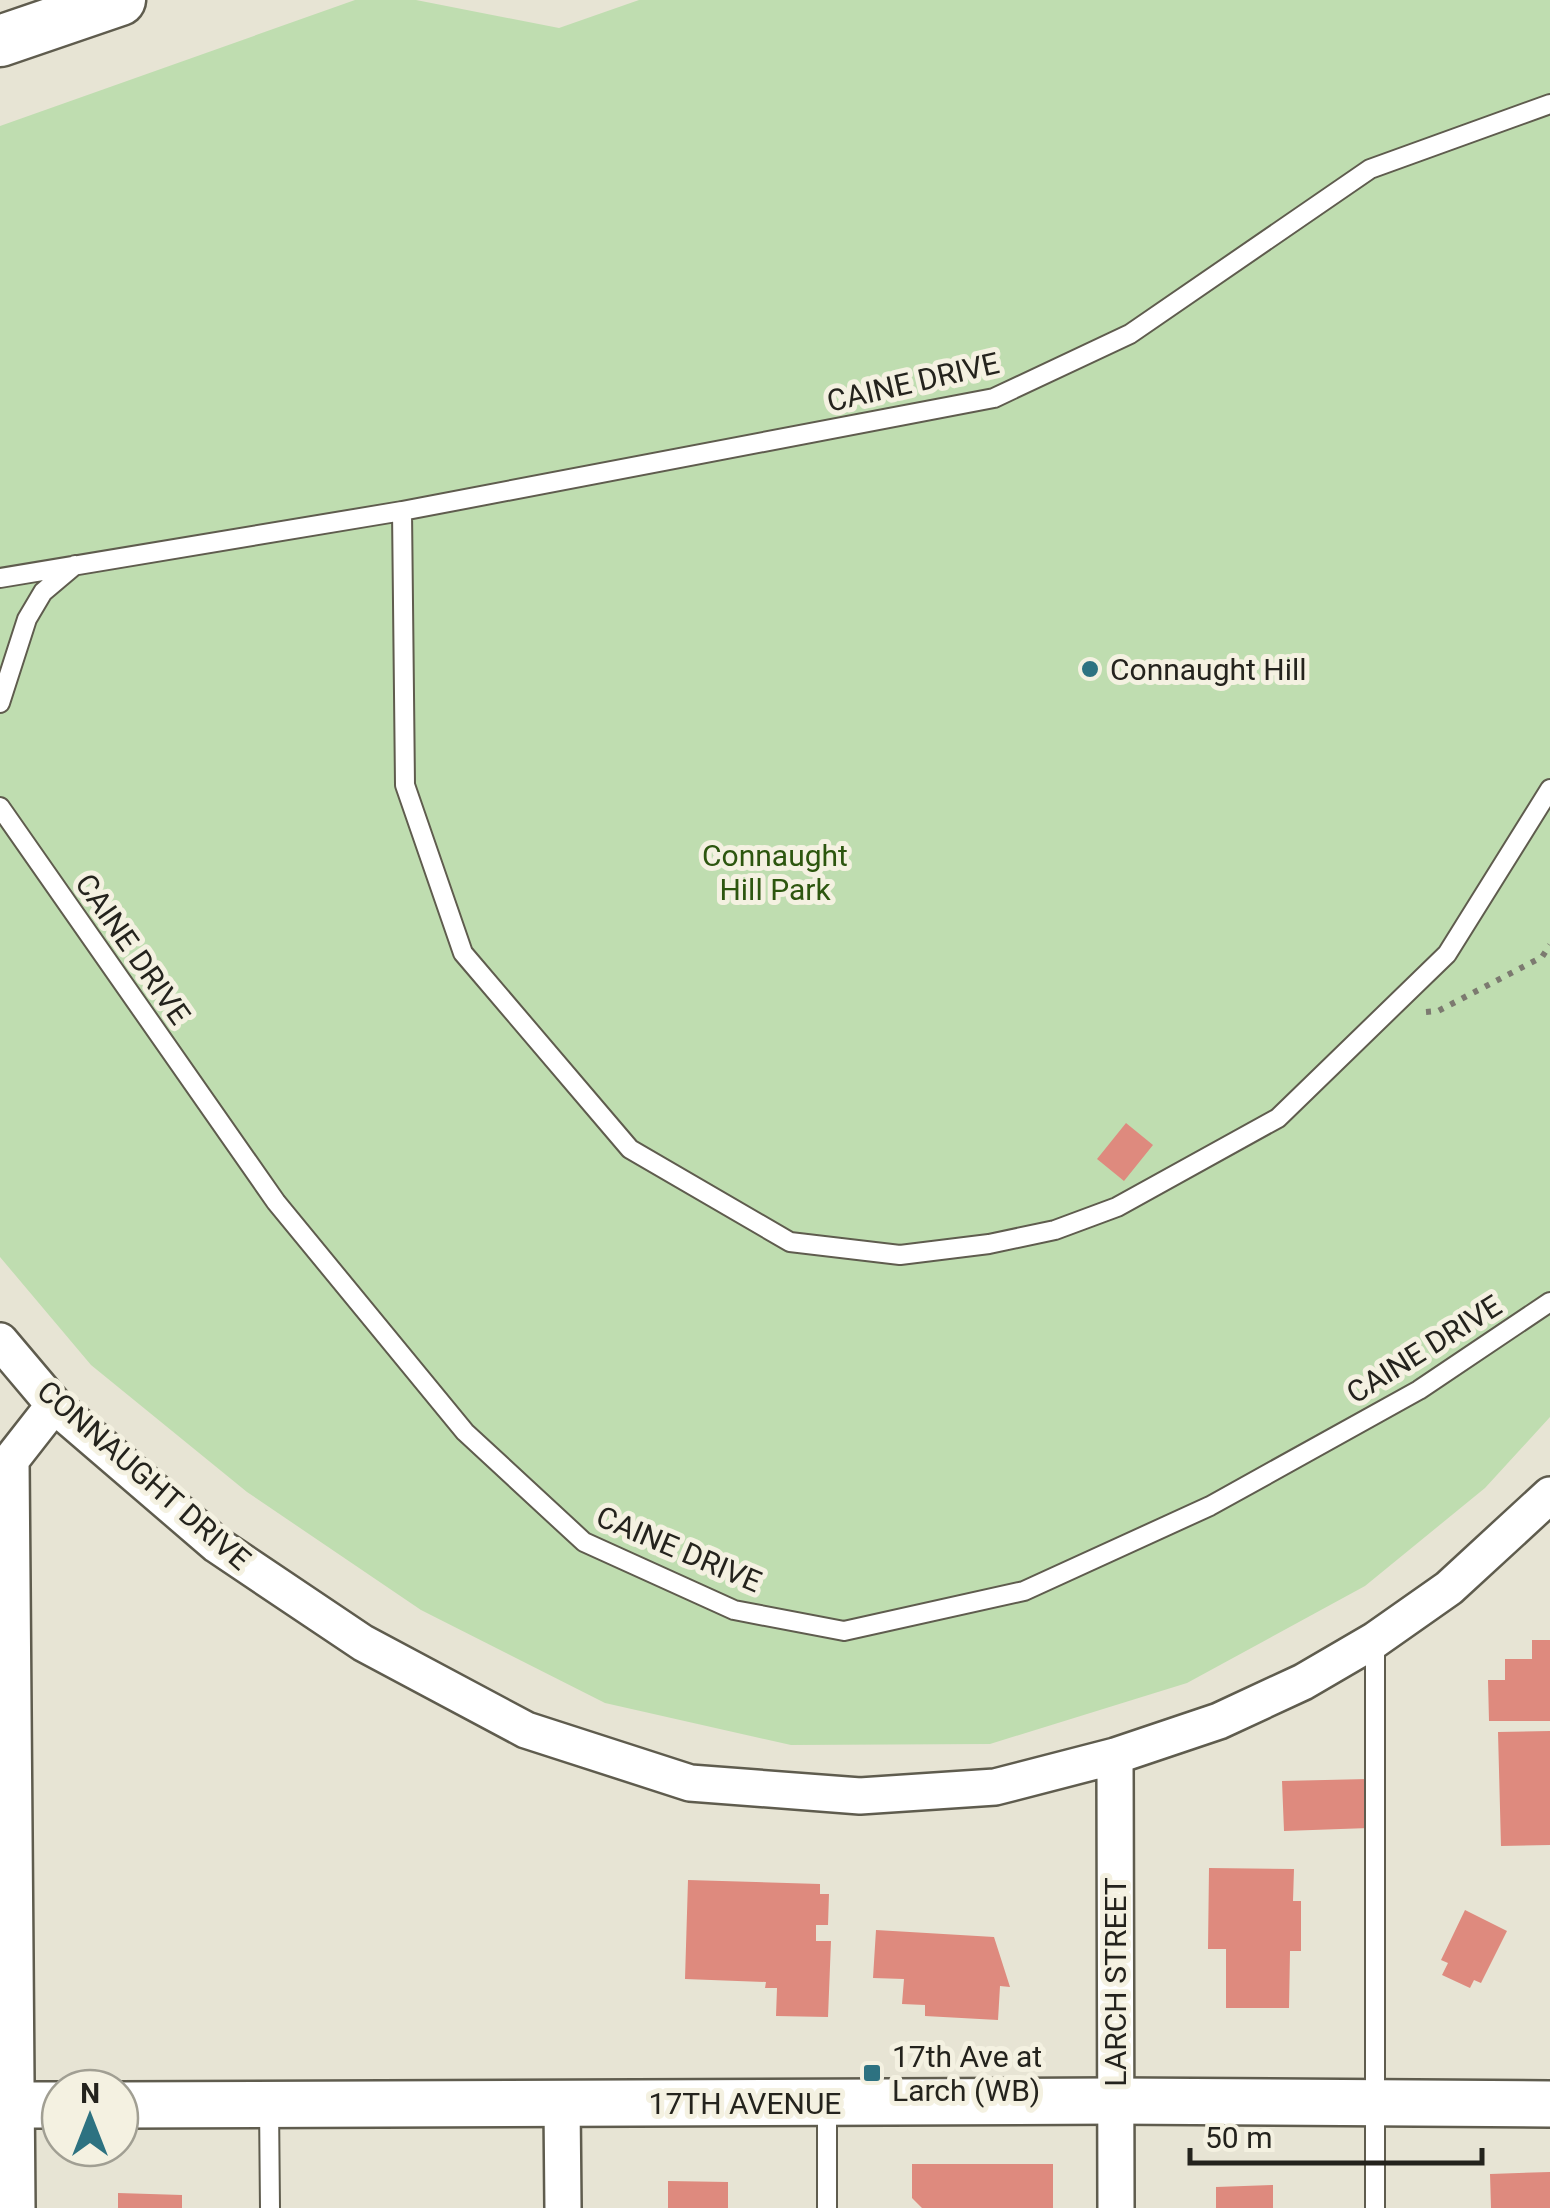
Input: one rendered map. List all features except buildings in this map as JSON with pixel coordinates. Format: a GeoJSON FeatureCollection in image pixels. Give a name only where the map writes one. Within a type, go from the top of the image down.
{"type":"FeatureCollection","features":[{"type":"Feature","properties":{"kind":"main road"},"geometry":{"type":"LineString","coordinates":[[0,41],[120,0]]}},
{"type":"Feature","properties":{"kind":"street","name":"CONNAUGHT DRIVE"},"geometry":{"type":"LineString","coordinates":[[0,1341],[54,1405],[217,1545],[363,1643],[526,1730],[690,1783],[860,1796],[995,1787],[1115,1756],[1219,1721],[1303,1682],[1376,1640],[1449,1588],[1550,1496]]}},
{"type":"Feature","properties":{"kind":"street"},"geometry":{"type":"LineString","coordinates":[[17,2208],[26,2105],[6,1459],[54,1405]]}},
{"type":"Feature","properties":{"kind":"street","name":"LARCH STREET"},"geometry":{"type":"LineString","coordinates":[[1115,1756],[1116,2208]]}},
{"type":"Feature","properties":{"kind":"street","name":"17TH AVENUE"},"geometry":{"type":"LineString","coordinates":[[140,2104],[1374,2100],[1550,2104]]}},
{"type":"Feature","properties":{"kind":"street"},"geometry":{"type":"LineString","coordinates":[[562,2103],[563,2208]]}},
{"type":"Feature","properties":{"kind":"lane","name":"CAINE DRIVE"},"geometry":{"type":"LineString","coordinates":[[0,578],[402,510],[994,398],[1130,334],[1370,169],[1550,104]]}},
{"type":"Feature","properties":{"kind":"lane"},"geometry":{"type":"LineString","coordinates":[[402,510],[405,786],[462,953],[630,1149],[790,1242],[900,1255],[1038,1234],[1116,1207],[1278,1118],[1447,954],[1550,789]]}},
{"type":"Feature","properties":{"kind":"lane"},"geometry":{"type":"LineString","coordinates":[[0,704],[28,619],[43,592],[76,565]]}},
{"type":"Feature","properties":{"kind":"lane","name":"CAINE DRIVE"},"geometry":{"type":"LineString","coordinates":[[0,807],[276,1202],[465,1432],[584,1542],[734,1610],[844,1630],[1024,1592],[1210,1506],[1418,1390],[1550,1302]]}},
{"type":"Feature","properties":{"kind":"lane"},"geometry":{"type":"LineString","coordinates":[[1374,2208],[1376,1640]]}},
{"type":"Feature","properties":{"kind":"lane"},"geometry":{"type":"LineString","coordinates":[[827,2103],[827,2208]]}},
{"type":"Feature","properties":{"kind":"lane"},"geometry":{"type":"LineString","coordinates":[[269,2104],[270,2208]]}},
{"type":"Feature","properties":{"kind":"path"},"geometry":{"type":"LineString","coordinates":[[1385,1014],[1438,1011],[1542,957],[1550,946]]}},
{"type":"Feature","properties":{"kind":"green space","name":"Connaught Hill Park"},"geometry":{"type":"Polygon","coordinates":[[[355,0],[416,0],[559,28],[639,0],[1550,0],[1550,1417],[1485,1488],[1365,1586],[1187,1683],[990,1744],[791,1745],[605,1703],[421,1610],[247,1492],[91,1365],[0,1257],[0,126],[355,0]]]}},
{"type":"Feature","properties":{"kind":"place","name":"Connaught Hill"},"geometry":{"type":"Point","coordinates":[1090,669]}},
{"type":"Feature","properties":{"kind":"place","name":"17th Ave at Larch (WB)"},"geometry":{"type":"Point","coordinates":[872,2073]}}]}
